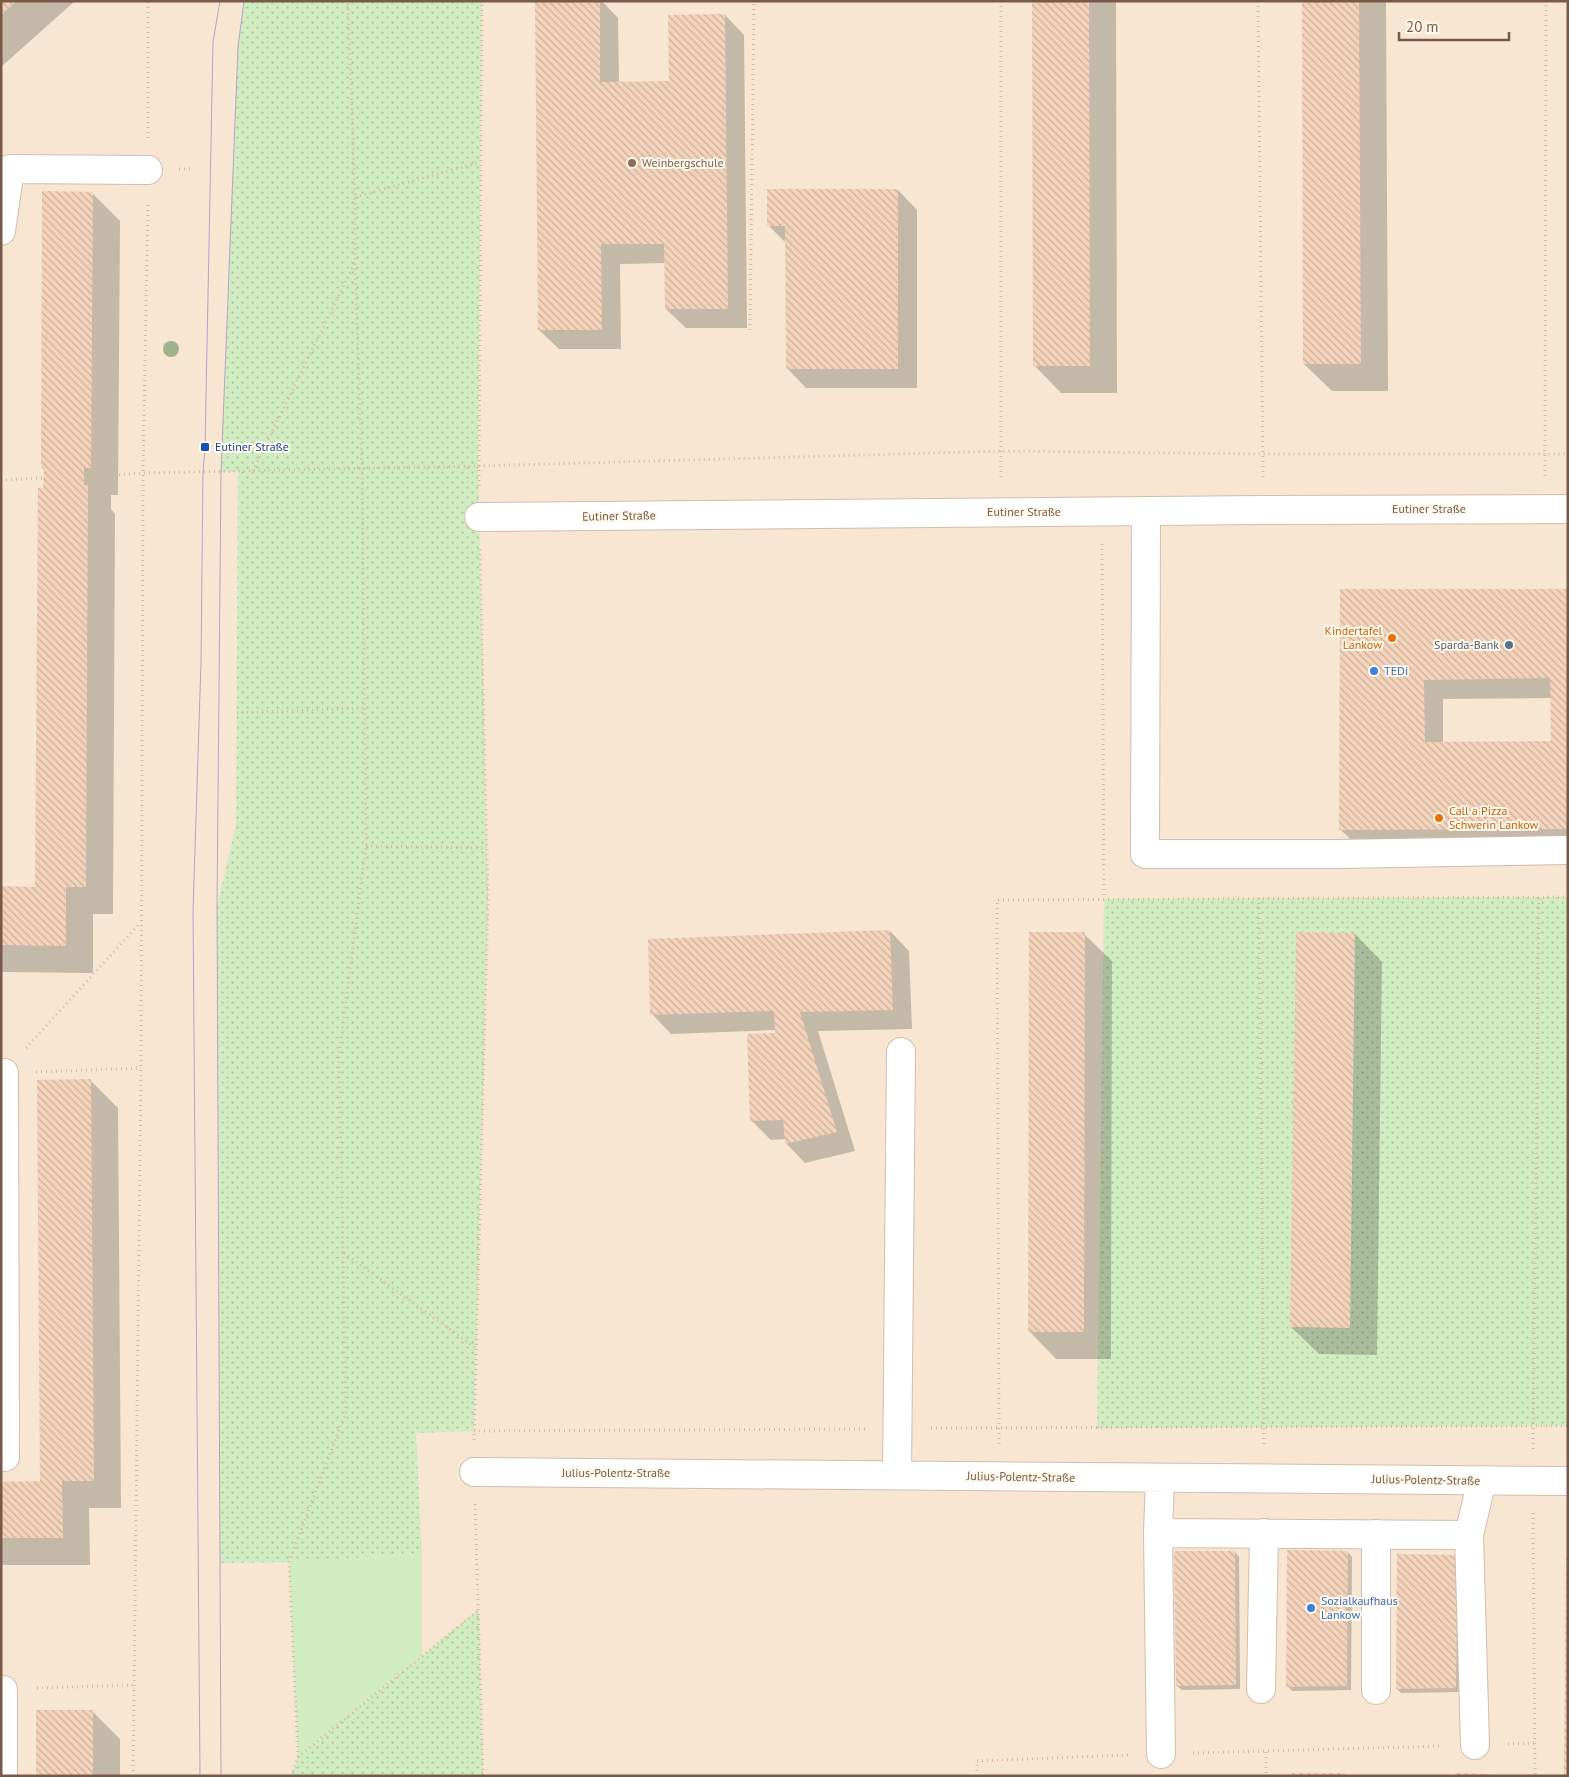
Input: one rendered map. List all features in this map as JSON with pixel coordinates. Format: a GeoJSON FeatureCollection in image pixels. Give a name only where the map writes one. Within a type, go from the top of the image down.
{"type":"FeatureCollection","features":[{"type":"Feature","properties":{"kind":"street"},"geometry":{"type":"LineString","coordinates":[[1,231],[10,169],[148,170]]}},
{"type":"Feature","properties":{"kind":"street","name":"Eutiner Straße"},"geometry":{"type":"LineString","coordinates":[[479,517],[1557,509]]}},
{"type":"Feature","properties":{"kind":"street"},"geometry":{"type":"LineString","coordinates":[[1146,511],[1145,854],[1339,854],[1568,850]]}},
{"type":"Feature","properties":{"kind":"street"},"geometry":{"type":"LineString","coordinates":[[897,1475],[901,1052]]}},
{"type":"Feature","properties":{"kind":"street"},"geometry":{"type":"LineString","coordinates":[[1,1457],[6,1456],[4,1073]]}},
{"type":"Feature","properties":{"kind":"street","name":"Julius-Polentz-Straße"},"geometry":{"type":"LineString","coordinates":[[474,1472],[1568,1481]]}},
{"type":"Feature","properties":{"kind":"street"},"geometry":{"type":"LineString","coordinates":[[1160,1478],[1158,1533],[1161,1754]]}},
{"type":"Feature","properties":{"kind":"street"},"geometry":{"type":"LineString","coordinates":[[1475,1745],[1469,1535],[1482,1480]]}},
{"type":"Feature","properties":{"kind":"street"},"geometry":{"type":"LineString","coordinates":[[1158,1533],[1469,1535]]}},
{"type":"Feature","properties":{"kind":"street"},"geometry":{"type":"LineString","coordinates":[[1261,1689],[1264,1533]]}},
{"type":"Feature","properties":{"kind":"street"},"geometry":{"type":"LineString","coordinates":[[1376,1534],[1376,1690]]}},
{"type":"Feature","properties":{"kind":"street"},"geometry":{"type":"LineString","coordinates":[[3,1776],[4,1690]]}},
{"type":"Feature","properties":{"kind":"path"},"geometry":{"type":"LineString","coordinates":[[133,1776],[148,1]]}},
{"type":"Feature","properties":{"kind":"path"},"geometry":{"type":"LineString","coordinates":[[291,1776],[298,1757],[289,1562],[346,1412],[339,1056],[366,846],[362,468],[348,1]]}},
{"type":"Feature","properties":{"kind":"path"},"geometry":{"type":"LineString","coordinates":[[482,1],[478,466],[488,900],[474,1472],[484,1776]]}},
{"type":"Feature","properties":{"kind":"path"},"geometry":{"type":"LineString","coordinates":[[750,330],[754,1]]}},
{"type":"Feature","properties":{"kind":"path"},"geometry":{"type":"LineString","coordinates":[[1000,512],[1002,451],[1001,1]]}},
{"type":"Feature","properties":{"kind":"path"},"geometry":{"type":"LineString","coordinates":[[1258,1],[1264,510]]}},
{"type":"Feature","properties":{"kind":"path"},"geometry":{"type":"LineString","coordinates":[[1546,1],[1544,454],[1557,509]]}},
{"type":"Feature","properties":{"kind":"path"},"geometry":{"type":"LineString","coordinates":[[355,197],[480,162]]}},
{"type":"Feature","properties":{"kind":"path"},"geometry":{"type":"LineString","coordinates":[[253,471],[355,261]]}},
{"type":"Feature","properties":{"kind":"path"},"geometry":{"type":"LineString","coordinates":[[84,477],[143,473],[478,466],[1002,451],[1262,454],[1568,454]]}},
{"type":"Feature","properties":{"kind":"path"},"geometry":{"type":"LineString","coordinates":[[1,480],[44,478]]}},
{"type":"Feature","properties":{"kind":"path"},"geometry":{"type":"LineString","coordinates":[[1101,512],[1104,899]]}},
{"type":"Feature","properties":{"kind":"path"},"geometry":{"type":"LineString","coordinates":[[237,713],[365,708]]}},
{"type":"Feature","properties":{"kind":"path"},"geometry":{"type":"LineString","coordinates":[[366,846],[486,848]]}},
{"type":"Feature","properties":{"kind":"path"},"geometry":{"type":"LineString","coordinates":[[1535,1776],[1533,1426],[1539,897]]}},
{"type":"Feature","properties":{"kind":"path"},"geometry":{"type":"LineString","coordinates":[[1000,1477],[997,900],[1568,897]]}},
{"type":"Feature","properties":{"kind":"path"},"geometry":{"type":"LineString","coordinates":[[1259,898],[1264,1478]]}},
{"type":"Feature","properties":{"kind":"path"},"geometry":{"type":"LineString","coordinates":[[4,1073],[141,923]]}},
{"type":"Feature","properties":{"kind":"path"},"geometry":{"type":"LineString","coordinates":[[4,1073],[140,1068]]}},
{"type":"Feature","properties":{"kind":"path"},"geometry":{"type":"LineString","coordinates":[[344,1252],[477,1349]]}},
{"type":"Feature","properties":{"kind":"path"},"geometry":{"type":"LineString","coordinates":[[474,1431],[1568,1426]]}},
{"type":"Feature","properties":{"kind":"path"},"geometry":{"type":"LineString","coordinates":[[298,1757],[479,1609]]}},
{"type":"Feature","properties":{"kind":"path"},"geometry":{"type":"LineString","coordinates":[[4,1690],[134,1685]]}},
{"type":"Feature","properties":{"kind":"path"},"geometry":{"type":"LineString","coordinates":[[977,1776],[977,1761],[1535,1743]]}},
{"type":"Feature","properties":{"kind":"path"},"geometry":{"type":"LineString","coordinates":[[1266,1752],[1266,1776]]}},
{"type":"Feature","properties":{"kind":"shaded area"},"geometry":{"type":"Polygon","coordinates":[[[1,1],[1568,1],[1568,1776],[1,1776],[1,1]]]}},
{"type":"Feature","properties":{"kind":"green space"},"geometry":{"type":"Polygon","coordinates":[[[244,1],[482,1],[478,466],[488,900],[474,1431],[416,1433],[422,1554],[289,1562],[220,1563],[217,906],[236,826],[238,472],[221,472],[238,47],[244,1]]]}},
{"type":"Feature","properties":{"kind":"green space"},"geometry":{"type":"Polygon","coordinates":[[[1568,897],[1568,1426],[1097,1428],[1104,899],[1568,897]]]}},
{"type":"Feature","properties":{"kind":"green space"},"geometry":{"type":"Polygon","coordinates":[[[422,1554],[422,1655],[298,1757],[289,1562],[422,1554]]]}},
{"type":"Feature","properties":{"kind":"green space"},"geometry":{"type":"Polygon","coordinates":[[[479,1609],[483,1776],[291,1776],[298,1757],[479,1609]]]}},
{"type":"Feature","properties":{"kind":"building"},"geometry":{"type":"Polygon","coordinates":[[[1,1],[17,1],[1,15],[1,1]]]}},
{"type":"Feature","properties":{"kind":"building","name":"Weinbergschule"},"geometry":{"type":"Polygon","coordinates":[[[535,1],[600,1],[600,82],[669,81],[668,15],[725,14],[728,309],[665,309],[664,244],[601,244],[602,330],[538,330],[535,1]]]}},
{"type":"Feature","properties":{"kind":"building"},"geometry":{"type":"Polygon","coordinates":[[[1032,1],[1089,1],[1090,366],[1033,366],[1032,1]]]}},
{"type":"Feature","properties":{"kind":"building"},"geometry":{"type":"Polygon","coordinates":[[[1302,1],[1359,1],[1361,364],[1303,364],[1302,1]]]}},
{"type":"Feature","properties":{"kind":"building"},"geometry":{"type":"Polygon","coordinates":[[[767,189],[898,189],[898,369],[786,369],[785,226],[767,226],[767,189]]]}},
{"type":"Feature","properties":{"kind":"building"},"geometry":{"type":"Polygon","coordinates":[[[42,191],[93,192],[91,468],[84,468],[84,485],[88,485],[86,887],[66,887],[66,946],[1,945],[1,886],[35,887],[38,488],[43,488],[44,468],[41,468],[42,191]]]}},
{"type":"Feature","properties":{"kind":"building"},"geometry":{"type":"Polygon","coordinates":[[[1340,589],[1568,589],[1568,829],[1339,830],[1340,589]],[[1550,678],[1424,680],[1425,742],[1551,741],[1550,678]]]}},
{"type":"Feature","properties":{"kind":"building"},"geometry":{"type":"Polygon","coordinates":[[[890,930],[893,1010],[800,1012],[837,1132],[785,1144],[783,1120],[750,1121],[747,1034],[775,1033],[774,1011],[650,1015],[648,939],[890,930]]]}},
{"type":"Feature","properties":{"kind":"building"},"geometry":{"type":"Polygon","coordinates":[[[1029,932],[1085,932],[1084,1332],[1028,1332],[1029,932]]]}},
{"type":"Feature","properties":{"kind":"building"},"geometry":{"type":"Polygon","coordinates":[[[1296,932],[1355,933],[1350,1328],[1290,1327],[1296,932]]]}},
{"type":"Feature","properties":{"kind":"building"},"geometry":{"type":"Polygon","coordinates":[[[91,1079],[94,1481],[62,1481],[63,1538],[1,1538],[1,1482],[40,1481],[37,1080],[91,1079]]]}},
{"type":"Feature","properties":{"kind":"building"},"geometry":{"type":"Polygon","coordinates":[[[1287,1550],[1348,1551],[1347,1686],[1286,1687],[1287,1550]]]}},
{"type":"Feature","properties":{"kind":"building"},"geometry":{"type":"Polygon","coordinates":[[[1174,1551],[1235,1551],[1236,1685],[1176,1686],[1174,1551]]]}},
{"type":"Feature","properties":{"kind":"building"},"geometry":{"type":"Polygon","coordinates":[[[1397,1554],[1458,1555],[1456,1688],[1396,1689],[1397,1554]]]}},
{"type":"Feature","properties":{"kind":"building"},"geometry":{"type":"Polygon","coordinates":[[[1566,1557],[1568,1557],[1568,1776],[1564,1776],[1566,1557]]]}},
{"type":"Feature","properties":{"kind":"building"},"geometry":{"type":"Polygon","coordinates":[[[36,1710],[93,1710],[93,1776],[36,1776],[36,1710]]]}},
{"type":"Feature","properties":{"kind":"building"},"geometry":{"type":"Polygon","coordinates":[[[1291,1773],[1345,1773],[1345,1776],[1290,1776],[1291,1773]]]}},
{"type":"Feature","properties":{"kind":"building"},"geometry":{"type":"Polygon","coordinates":[[[1455,1773],[1489,1774],[1489,1776],[1455,1776],[1455,1773]]]}},
{"type":"Feature","properties":{"kind":"tram line"},"geometry":{"type":"LineString","coordinates":[[200,1776],[193,911],[201,662],[203,472],[213,42],[220,1]]}},
{"type":"Feature","properties":{"kind":"tram line"},"geometry":{"type":"LineString","coordinates":[[221,1776],[217,906],[221,472],[238,47],[244,1]]}},
{"type":"Feature","properties":{"kind":"place","name":"Weinbergschule"},"geometry":{"type":"Point","coordinates":[632,163]}},
{"type":"Feature","properties":{"kind":"place","name":"Eutiner Straße"},"geometry":{"type":"Point","coordinates":[205,447]}},
{"type":"Feature","properties":{"kind":"place","name":"Kindertafel Lankow"},"geometry":{"type":"Point","coordinates":[1392,638]}},
{"type":"Feature","properties":{"kind":"place","name":"Sparda-Bank"},"geometry":{"type":"Point","coordinates":[1509,645]}},
{"type":"Feature","properties":{"kind":"place","name":"TEDi"},"geometry":{"type":"Point","coordinates":[1374,671]}},
{"type":"Feature","properties":{"kind":"place","name":"Call a Pizza Schwerin Lankow"},"geometry":{"type":"Point","coordinates":[1439,818]}},
{"type":"Feature","properties":{"kind":"place","name":"Sozialkaufhaus Lankow"},"geometry":{"type":"Point","coordinates":[1311,1608]}}]}
